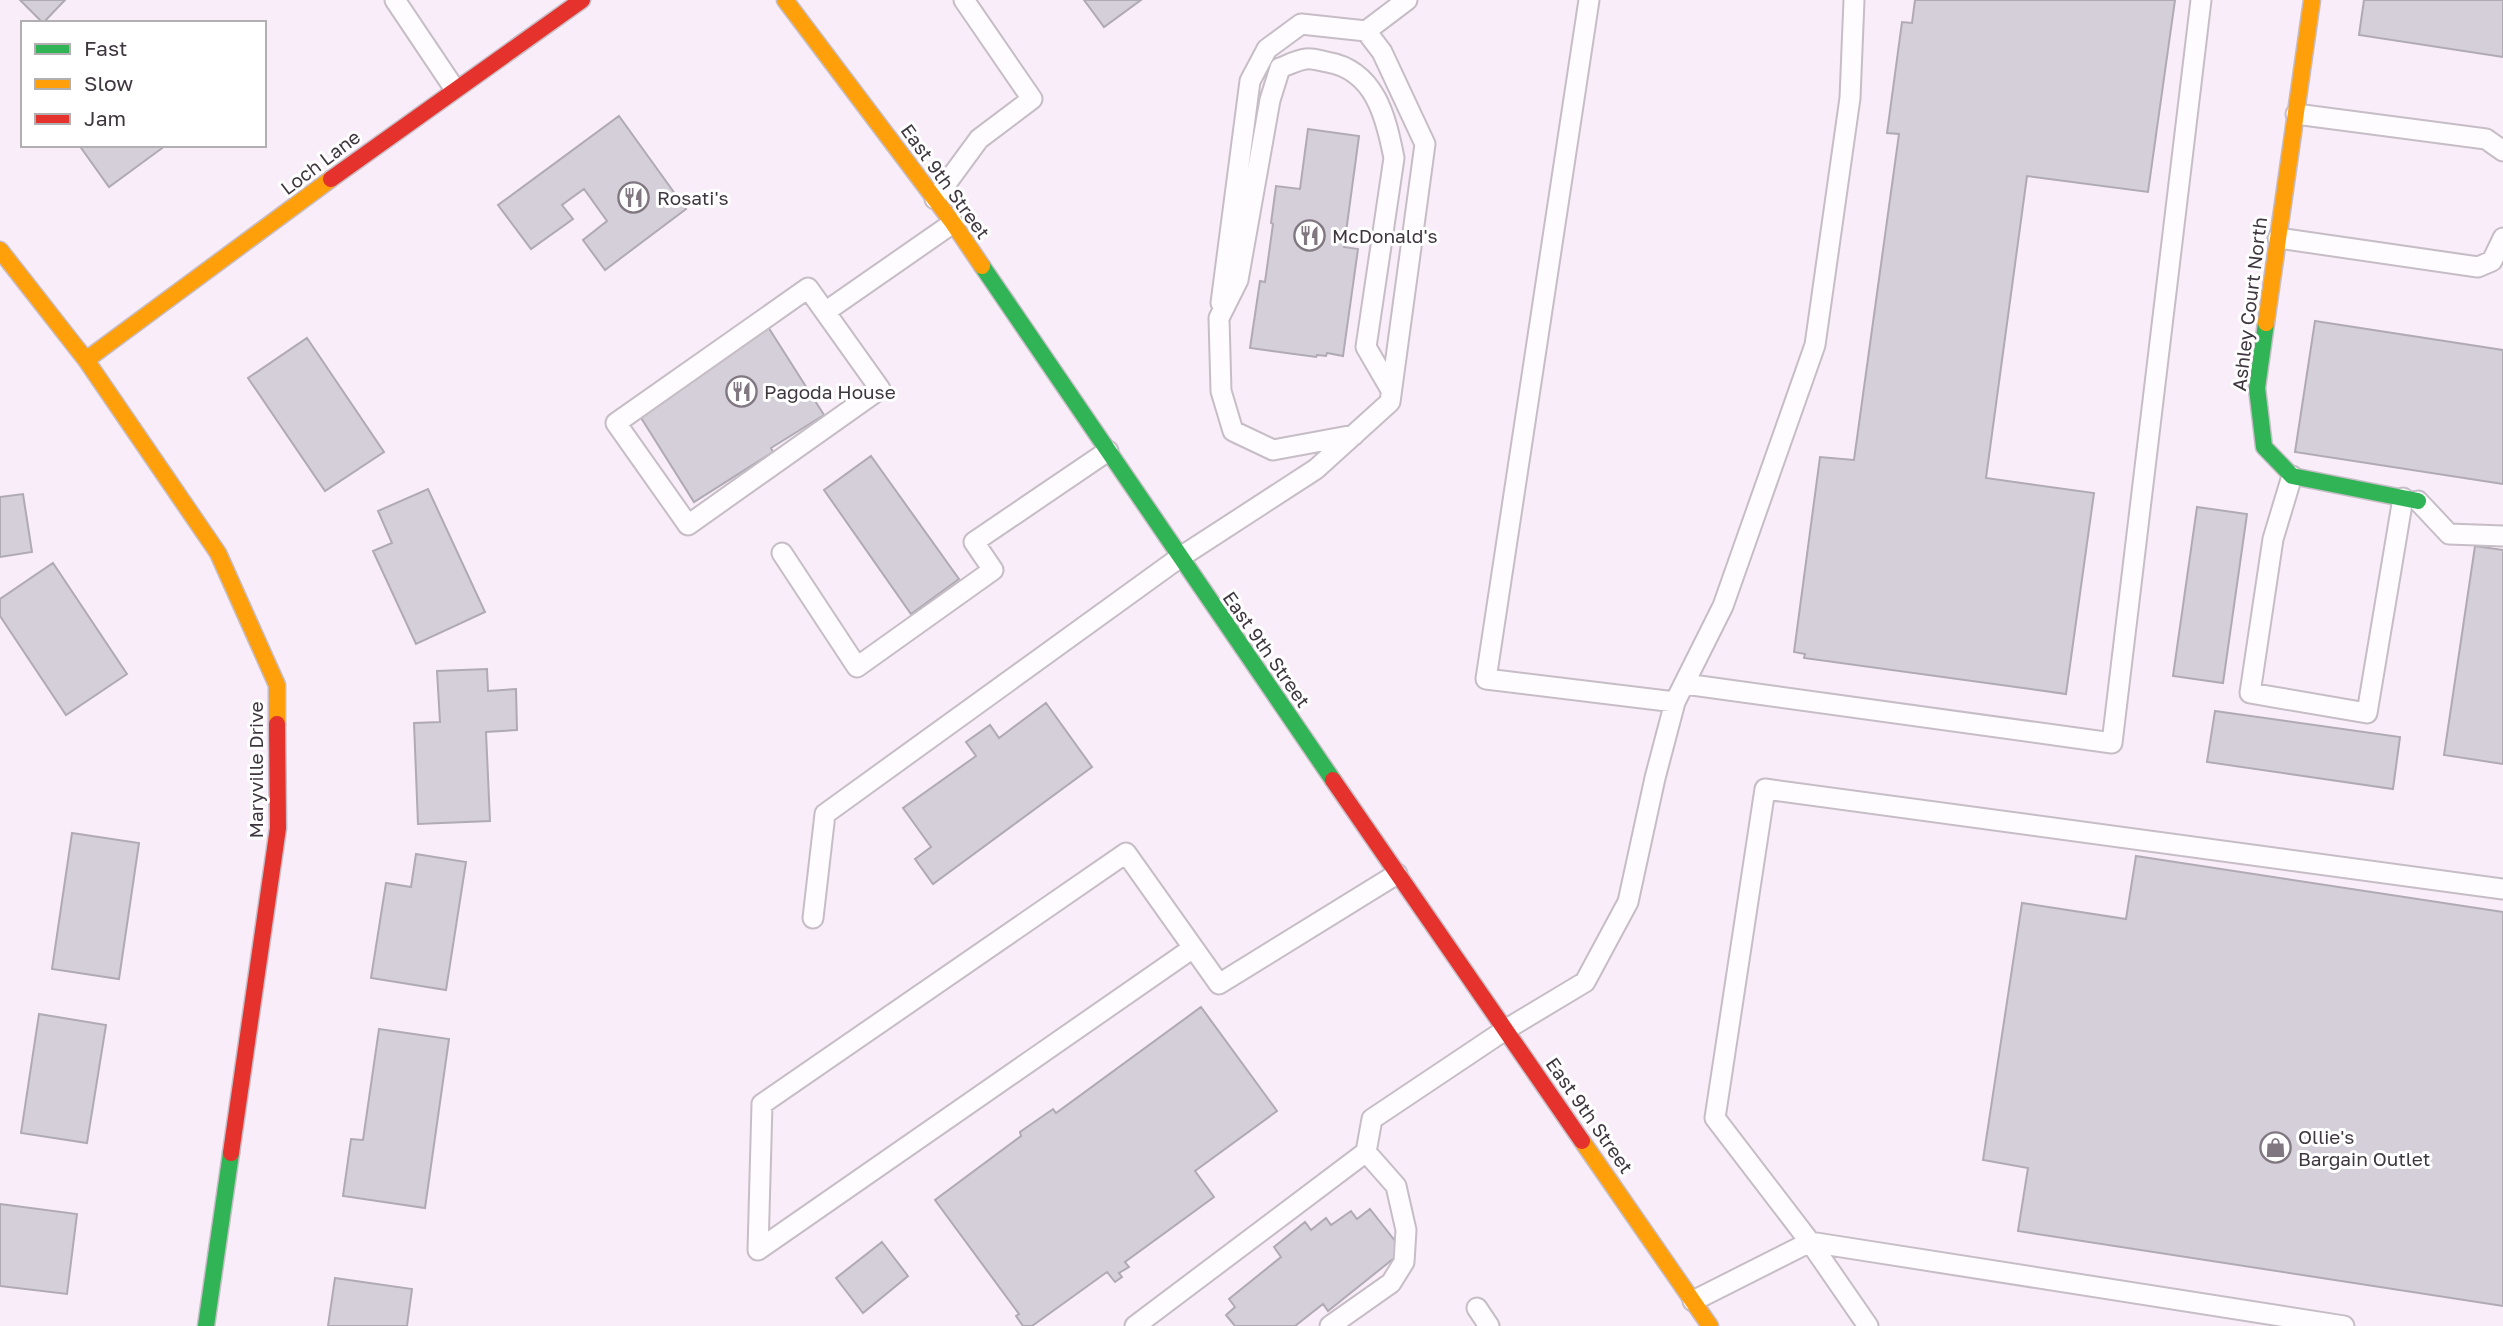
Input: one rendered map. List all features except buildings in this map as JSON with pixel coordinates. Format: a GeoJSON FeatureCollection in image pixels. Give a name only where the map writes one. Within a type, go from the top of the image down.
{"type":"FeatureCollection","features":[{"type":"Feature","properties":{"kind":"street","name":"Loch Lane"},"geometry":{"type":"LineString","coordinates":[[86,360],[454,88],[582,0]]}},
{"type":"Feature","properties":{"kind":"street","name":"East 9th Street"},"geometry":{"type":"LineString","coordinates":[[785,0],[953,223],[1179,558],[1710,1326]]}},
{"type":"Feature","properties":{"kind":"street","name":"Ashley Court North"},"geometry":{"type":"LineString","coordinates":[[2292,476],[2264,447],[2257,388],[2312,0]]}},
{"type":"Feature","properties":{"kind":"street","name":"Maryville Drive"},"geometry":{"type":"LineString","coordinates":[[0,250],[86,360],[218,554],[277,685],[278,828],[206,1326]]}},
{"type":"Feature","properties":{"kind":"street"},"geometry":{"type":"LineString","coordinates":[[2292,476],[2410,499]]}},
{"type":"Feature","properties":{"kind":"lane"},"geometry":{"type":"LineString","coordinates":[[395,0],[454,88]]}},
{"type":"Feature","properties":{"kind":"lane"},"geometry":{"type":"LineString","coordinates":[[935,199],[979,139],[1032,99],[964,0]]}},
{"type":"Feature","properties":{"kind":"lane"},"geometry":{"type":"LineString","coordinates":[[1354,435],[1273,450],[1233,431],[1221,391],[1219,318],[1250,81],[1267,49],[1301,24],[1366,31],[1407,0]]}},
{"type":"Feature","properties":{"kind":"lane"},"geometry":{"type":"LineString","coordinates":[[1589,0],[1486,679],[1675,702]]}},
{"type":"Feature","properties":{"kind":"lane"},"geometry":{"type":"LineString","coordinates":[[1135,1326],[1366,1152],[1372,1119],[1505,1030],[1585,982],[1628,902],[1675,702],[1723,606],[1815,345],[1850,98],[1854,0]]}},
{"type":"Feature","properties":{"kind":"lane"},"geometry":{"type":"LineString","coordinates":[[1685,684],[2112,743],[2201,0]]}},
{"type":"Feature","properties":{"kind":"lane"},"geometry":{"type":"LineString","coordinates":[[813,918],[825,814],[1179,558],[1316,469],[1390,402],[1425,144],[1382,52],[1366,31]]}},
{"type":"Feature","properties":{"kind":"lane"},"geometry":{"type":"LineString","coordinates":[[1219,318],[1238,280],[1270,100],[1280,68],[1307,58],[1335,63],[1362,77],[1377,99],[1389,131],[1394,158],[1366,347],[1391,390]]}},
{"type":"Feature","properties":{"kind":"lane"},"geometry":{"type":"LineString","coordinates":[[2296,114],[2486,139],[2503,151]]}},
{"type":"Feature","properties":{"kind":"lane"},"geometry":{"type":"LineString","coordinates":[[825,312],[953,223]]}},
{"type":"Feature","properties":{"kind":"lane"},"geometry":{"type":"LineString","coordinates":[[2278,238],[2478,267],[2492,261],[2503,238]]}},
{"type":"Feature","properties":{"kind":"lane"},"geometry":{"type":"LineString","coordinates":[[808,288],[825,312],[880,389],[688,525],[616,423],[808,288]]}},
{"type":"Feature","properties":{"kind":"lane"},"geometry":{"type":"LineString","coordinates":[[782,553],[858,667],[993,570],[974,542],[1108,451]]}},
{"type":"Feature","properties":{"kind":"lane"},"geometry":{"type":"LineString","coordinates":[[2292,476],[2273,539],[2250,693],[2367,713],[2410,499]]}},
{"type":"Feature","properties":{"kind":"lane"},"geometry":{"type":"LineString","coordinates":[[2410,499],[2449,534],[2503,536]]}},
{"type":"Feature","properties":{"kind":"lane"},"geometry":{"type":"LineString","coordinates":[[1868,1326],[1810,1242],[1715,1118],[1765,789],[2503,889]]}},
{"type":"Feature","properties":{"kind":"lane"},"geometry":{"type":"LineString","coordinates":[[1193,948],[758,1251],[762,1104],[1126,853],[1219,984],[1397,874]]}},
{"type":"Feature","properties":{"kind":"lane"},"geometry":{"type":"LineString","coordinates":[[1330,1326],[1391,1283],[1404,1262],[1406,1230],[1396,1186],[1366,1152]]}},
{"type":"Feature","properties":{"kind":"lane"},"geometry":{"type":"LineString","coordinates":[[1693,1301],[1810,1242],[2344,1326]]}},
{"type":"Feature","properties":{"kind":"lane"},"geometry":{"type":"LineString","coordinates":[[1477,1308],[1489,1326]]}},
{"type":"Feature","properties":{"kind":"traffic: fast"},"geometry":{"type":"LineString","coordinates":[[982,266],[1333,780]]}},
{"type":"Feature","properties":{"kind":"traffic: fast"},"geometry":{"type":"LineString","coordinates":[[2266,323],[2257,388],[2264,447],[2292,476],[2418,501]]}},
{"type":"Feature","properties":{"kind":"traffic: fast"},"geometry":{"type":"LineString","coordinates":[[206,1326],[231,1153]]}},
{"type":"Feature","properties":{"kind":"traffic: slow"},"geometry":{"type":"LineString","coordinates":[[785,0],[953,223],[982,266]]}},
{"type":"Feature","properties":{"kind":"traffic: slow"},"geometry":{"type":"LineString","coordinates":[[2266,323],[2312,0]]}},
{"type":"Feature","properties":{"kind":"traffic: slow"},"geometry":{"type":"LineString","coordinates":[[86,360],[331,179]]}},
{"type":"Feature","properties":{"kind":"traffic: slow"},"geometry":{"type":"LineString","coordinates":[[0,250],[86,360],[218,553],[277,685],[277,724]]}},
{"type":"Feature","properties":{"kind":"traffic: slow"},"geometry":{"type":"LineString","coordinates":[[1582,1141],[1710,1326]]}},
{"type":"Feature","properties":{"kind":"traffic: jam"},"geometry":{"type":"LineString","coordinates":[[331,179],[582,0]]}},
{"type":"Feature","properties":{"kind":"traffic: jam"},"geometry":{"type":"LineString","coordinates":[[231,1153],[278,828],[277,724]]}},
{"type":"Feature","properties":{"kind":"traffic: jam"},"geometry":{"type":"LineString","coordinates":[[1333,780],[1582,1141]]}},
{"type":"Feature","properties":{"kind":"place","name":"Rosati's"},"geometry":{"type":"Point","coordinates":[634,197]}},
{"type":"Feature","properties":{"kind":"place","name":"McDonald's"},"geometry":{"type":"Point","coordinates":[1309,235]}},
{"type":"Feature","properties":{"kind":"place","name":"Pagoda House"},"geometry":{"type":"Point","coordinates":[741,391]}},
{"type":"Feature","properties":{"kind":"place","name":"Ollie's Bargain Outlet"},"geometry":{"type":"Point","coordinates":[2275,1147]}}]}
